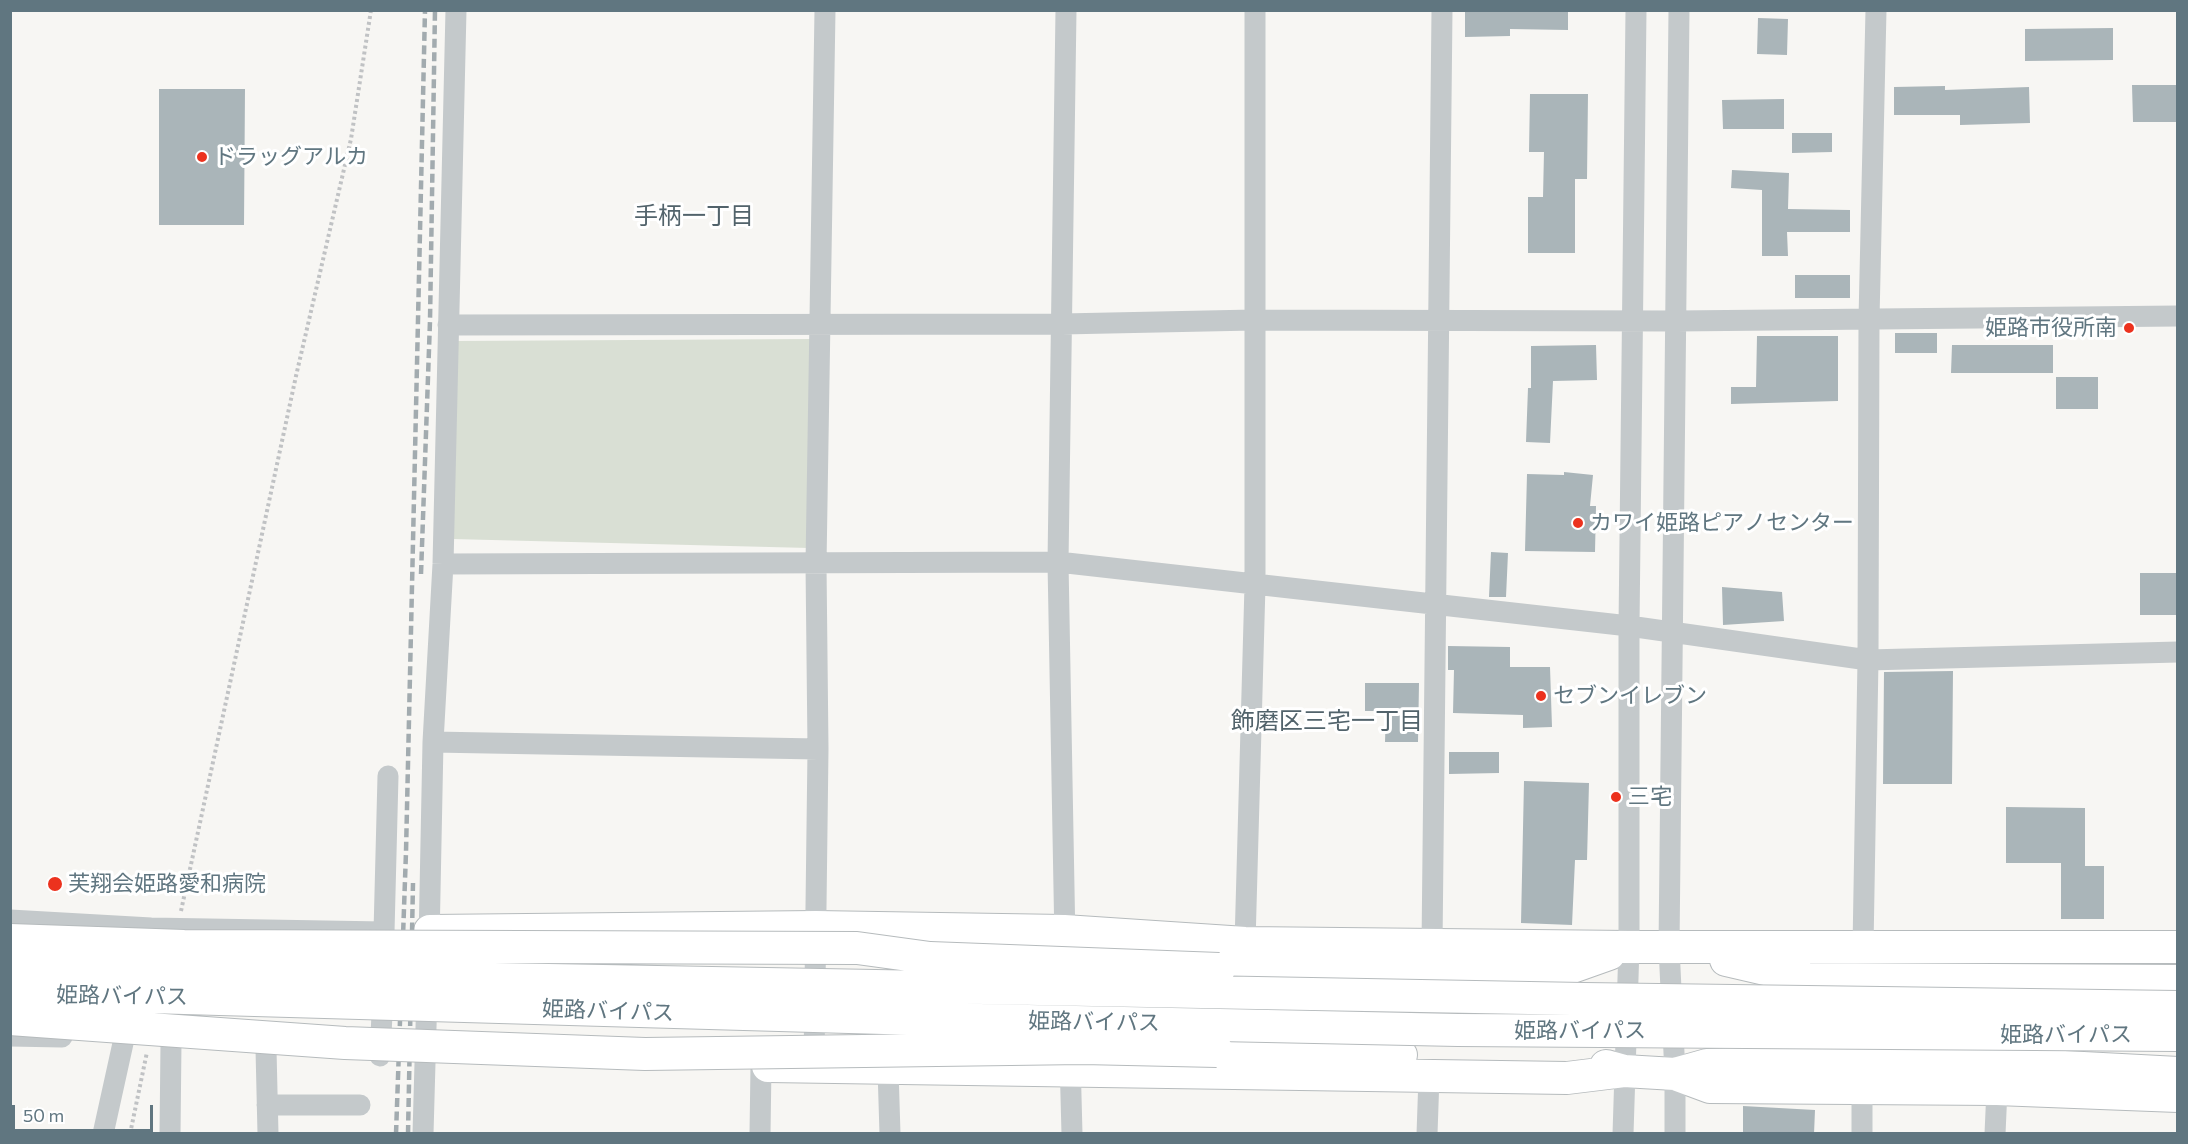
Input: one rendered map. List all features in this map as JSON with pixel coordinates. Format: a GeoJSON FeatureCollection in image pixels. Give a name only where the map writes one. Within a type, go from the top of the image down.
{"type":"FeatureCollection","features":[{"type":"Feature","properties":{"kind":"highway"},"geometry":{"type":"LineString","coordinates":[[430,931],[816,927],[1064,931],[1245,943],[1629,947],[2178,947]]}},
{"type":"Feature","properties":{"kind":"highway"},"geometry":{"type":"LineString","coordinates":[[10,940],[184,946],[809,947],[856,948],[930,958],[1219,969],[1561,971],[1629,947]]}},
{"type":"Feature","properties":{"kind":"highway"},"geometry":{"type":"LineString","coordinates":[[1669,947],[1808,979],[2178,981]]}},
{"type":"Feature","properties":{"kind":"highway"},"geometry":{"type":"LineString","coordinates":[[920,1050],[820,1039],[650,1035],[488,1025],[445,992],[482,966],[657,962],[852,963],[930,958]]}},
{"type":"Feature","properties":{"kind":"highway","name":"姫路バイパス"},"geometry":{"type":"LineString","coordinates":[[10,966],[896,1018],[1446,1029],[2178,1035]]}},
{"type":"Feature","properties":{"kind":"highway","name":"姫路バイパス"},"geometry":{"type":"LineString","coordinates":[[10,993],[445,992],[1596,999],[2178,1007]]}},
{"type":"Feature","properties":{"kind":"highway"},"geometry":{"type":"LineString","coordinates":[[10,1019],[322,1041],[645,1054],[1083,1048],[1565,1057],[1624,1071],[1676,1074],[1710,1087],[1997,1089],[2178,1096]]}},
{"type":"Feature","properties":{"kind":"highway"},"geometry":{"type":"LineString","coordinates":[[1676,1074],[1707,1065],[1893,1058],[2178,1073]]}},
{"type":"Feature","properties":{"kind":"highway"},"geometry":{"type":"LineString","coordinates":[[425,1059],[814,1068],[1429,1077],[1567,1078],[1624,1071]]}},
{"type":"Feature","properties":{"kind":"street"},"geometry":{"type":"LineString","coordinates":[[423,1134],[430,931],[433,742],[443,564],[456,10]]}},
{"type":"Feature","properties":{"kind":"street"},"geometry":{"type":"LineString","coordinates":[[814,1068],[818,749],[816,564],[825,10]]}},
{"type":"Feature","properties":{"kind":"street"},"geometry":{"type":"LineString","coordinates":[[1066,10],[1058,562],[1064,931],[1072,1134]]}},
{"type":"Feature","properties":{"kind":"street"},"geometry":{"type":"LineString","coordinates":[[1245,943],[1256,585],[1255,10]]}},
{"type":"Feature","properties":{"kind":"street"},"geometry":{"type":"LineString","coordinates":[[1432,945],[1442,10]]}},
{"type":"Feature","properties":{"kind":"street"},"geometry":{"type":"LineString","coordinates":[[1623,1134],[1629,947],[1629,626],[1636,10]]}},
{"type":"Feature","properties":{"kind":"street"},"geometry":{"type":"LineString","coordinates":[[1675,1134],[1676,1074],[1669,947],[1679,10]]}},
{"type":"Feature","properties":{"kind":"street"},"geometry":{"type":"LineString","coordinates":[[1863,947],[1868,660],[1869,319],[1875,10]]}},
{"type":"Feature","properties":{"kind":"street"},"geometry":{"type":"LineString","coordinates":[[448,325],[1062,324],[1254,320],[1677,321],[2178,316]]}},
{"type":"Feature","properties":{"kind":"street"},"geometry":{"type":"LineString","coordinates":[[443,564],[1058,562],[1629,626],[1868,660],[2178,652]]}},
{"type":"Feature","properties":{"kind":"street"},"geometry":{"type":"LineString","coordinates":[[433,742],[818,749]]}},
{"type":"Feature","properties":{"kind":"street"},"geometry":{"type":"LineString","coordinates":[[10,1036],[150,1040],[381,1056],[388,776]]}},
{"type":"Feature","properties":{"kind":"street"},"geometry":{"type":"LineString","coordinates":[[10,920],[151,928],[384,932]]}},
{"type":"Feature","properties":{"kind":"street"},"geometry":{"type":"LineString","coordinates":[[103,1134],[151,928]]}},
{"type":"Feature","properties":{"kind":"street"},"geometry":{"type":"LineString","coordinates":[[170,1134],[171,1043]]}},
{"type":"Feature","properties":{"kind":"street"},"geometry":{"type":"LineString","coordinates":[[266,1049],[268,1134]]}},
{"type":"Feature","properties":{"kind":"street"},"geometry":{"type":"LineString","coordinates":[[760,1134],[761,1066]]}},
{"type":"Feature","properties":{"kind":"street"},"geometry":{"type":"LineString","coordinates":[[888,1069],[890,1134]]}},
{"type":"Feature","properties":{"kind":"street"},"geometry":{"type":"LineString","coordinates":[[1427,1134],[1429,1077]]}},
{"type":"Feature","properties":{"kind":"street"},"geometry":{"type":"LineString","coordinates":[[1862,1088],[1862,1134]]}},
{"type":"Feature","properties":{"kind":"street"},"geometry":{"type":"LineString","coordinates":[[1995,1134],[1997,1089]]}},
{"type":"Feature","properties":{"kind":"street"},"geometry":{"type":"LineString","coordinates":[[267,1105],[360,1105]]}},
{"type":"Feature","properties":{"kind":"path"},"geometry":{"type":"LineString","coordinates":[[177,927],[296,376],[351,139],[371,10]]}},
{"type":"Feature","properties":{"kind":"shaded area"},"geometry":{"type":"Polygon","coordinates":[[[811,339],[809,548],[452,539],[454,341],[811,339]]]}},
{"type":"Feature","properties":{"kind":"building"},"geometry":{"type":"Polygon","coordinates":[[[1465,10],[1568,10],[1568,30],[1510,29],[1510,36],[1465,37],[1465,10]]]}},
{"type":"Feature","properties":{"kind":"building"},"geometry":{"type":"Polygon","coordinates":[[[1758,18],[1788,19],[1787,55],[1757,54],[1758,18]]]}},
{"type":"Feature","properties":{"kind":"building"},"geometry":{"type":"Polygon","coordinates":[[[2113,28],[2113,60],[2025,61],[2025,29],[2113,28]]]}},
{"type":"Feature","properties":{"kind":"building"},"geometry":{"type":"Polygon","coordinates":[[[2132,85],[2178,85],[2178,122],[2133,122],[2132,85]]]}},
{"type":"Feature","properties":{"kind":"building"},"geometry":{"type":"Polygon","coordinates":[[[1945,86],[1945,90],[2029,87],[2030,123],[1960,125],[1960,115],[1894,115],[1894,87],[1945,86]]]}},
{"type":"Feature","properties":{"kind":"building","name":"ドラッグアルカ"},"geometry":{"type":"Polygon","coordinates":[[[159,89],[245,89],[244,225],[159,225],[159,89]]]}},
{"type":"Feature","properties":{"kind":"building"},"geometry":{"type":"Polygon","coordinates":[[[1530,94],[1588,94],[1587,179],[1575,179],[1575,253],[1528,253],[1528,197],[1543,197],[1544,152],[1529,152],[1530,94]]]}},
{"type":"Feature","properties":{"kind":"building"},"geometry":{"type":"Polygon","coordinates":[[[1784,99],[1784,129],[1723,129],[1722,100],[1784,99]]]}},
{"type":"Feature","properties":{"kind":"building"},"geometry":{"type":"Polygon","coordinates":[[[1792,133],[1832,133],[1832,152],[1792,153],[1792,133]]]}},
{"type":"Feature","properties":{"kind":"building"},"geometry":{"type":"Polygon","coordinates":[[[1732,170],[1789,173],[1788,209],[1850,210],[1850,232],[1787,232],[1788,256],[1762,256],[1762,190],[1731,188],[1732,170]]]}},
{"type":"Feature","properties":{"kind":"building"},"geometry":{"type":"Polygon","coordinates":[[[1795,275],[1850,275],[1850,298],[1795,298],[1795,275]]]}},
{"type":"Feature","properties":{"kind":"building"},"geometry":{"type":"Polygon","coordinates":[[[1895,333],[1937,333],[1937,353],[1895,353],[1895,333]]]}},
{"type":"Feature","properties":{"kind":"building"},"geometry":{"type":"Polygon","coordinates":[[[1757,336],[1838,336],[1838,401],[1731,404],[1731,387],[1756,387],[1757,336]]]}},
{"type":"Feature","properties":{"kind":"building"},"geometry":{"type":"Polygon","coordinates":[[[1596,345],[1597,380],[1553,381],[1550,443],[1526,442],[1528,388],[1531,388],[1531,346],[1596,345]]]}},
{"type":"Feature","properties":{"kind":"building"},"geometry":{"type":"Polygon","coordinates":[[[1952,345],[2053,345],[2053,373],[1951,373],[1952,345]]]}},
{"type":"Feature","properties":{"kind":"building"},"geometry":{"type":"Polygon","coordinates":[[[2056,377],[2098,377],[2098,409],[2056,409],[2056,377]]]}},
{"type":"Feature","properties":{"kind":"building"},"geometry":{"type":"Polygon","coordinates":[[[1564,472],[1593,475],[1590,506],[1596,506],[1595,552],[1525,551],[1527,474],[1564,475],[1564,472]]]}},
{"type":"Feature","properties":{"kind":"building"},"geometry":{"type":"Polygon","coordinates":[[[1491,552],[1508,553],[1506,597],[1489,597],[1491,552]]]}},
{"type":"Feature","properties":{"kind":"building"},"geometry":{"type":"Polygon","coordinates":[[[2140,573],[2178,573],[2178,615],[2140,615],[2140,573]]]}},
{"type":"Feature","properties":{"kind":"building"},"geometry":{"type":"Polygon","coordinates":[[[1722,587],[1782,592],[1784,621],[1723,625],[1722,587]]]}},
{"type":"Feature","properties":{"kind":"building"},"geometry":{"type":"Polygon","coordinates":[[[1448,646],[1510,647],[1510,667],[1550,667],[1552,727],[1523,728],[1523,715],[1453,713],[1454,670],[1448,670],[1448,646]]]}},
{"type":"Feature","properties":{"kind":"building"},"geometry":{"type":"Polygon","coordinates":[[[1953,671],[1952,784],[1883,784],[1884,672],[1953,671]]]}},
{"type":"Feature","properties":{"kind":"building"},"geometry":{"type":"Polygon","coordinates":[[[1365,683],[1419,683],[1418,742],[1385,742],[1386,711],[1365,711],[1365,683]]]}},
{"type":"Feature","properties":{"kind":"building"},"geometry":{"type":"Polygon","coordinates":[[[1449,752],[1499,752],[1499,773],[1449,774],[1449,752]]]}},
{"type":"Feature","properties":{"kind":"building"},"geometry":{"type":"Polygon","coordinates":[[[1524,781],[1589,783],[1587,860],[1575,860],[1572,925],[1521,923],[1524,781]]]}},
{"type":"Feature","properties":{"kind":"building"},"geometry":{"type":"Polygon","coordinates":[[[2006,807],[2085,808],[2085,866],[2104,866],[2104,919],[2061,919],[2061,863],[2006,863],[2006,807]]]}},
{"type":"Feature","properties":{"kind":"building"},"geometry":{"type":"Polygon","coordinates":[[[1743,1106],[1815,1110],[1814,1134],[1743,1134],[1743,1106]]]}},
{"type":"Feature","properties":{"kind":"railway"},"geometry":{"type":"LineString","coordinates":[[396,1134],[406,852],[425,10]]}},
{"type":"Feature","properties":{"kind":"railway"},"geometry":{"type":"LineString","coordinates":[[421,574],[430,321],[435,10]]}},
{"type":"Feature","properties":{"kind":"railway"},"geometry":{"type":"LineString","coordinates":[[408,1134],[413,883]]}},
{"type":"Feature","properties":{"kind":"place","name":"ドラッグアルカ"},"geometry":{"type":"Point","coordinates":[202,157]}},
{"type":"Feature","properties":{"kind":"place","name":"姫路市役所南"},"geometry":{"type":"Point","coordinates":[2129,328]}},
{"type":"Feature","properties":{"kind":"place","name":"カワイ姫路ピアノセンター"},"geometry":{"type":"Point","coordinates":[1578,523]}},
{"type":"Feature","properties":{"kind":"place","name":"セブンイレブン"},"geometry":{"type":"Point","coordinates":[1541,696]}},
{"type":"Feature","properties":{"kind":"place","name":"三宅"},"geometry":{"type":"Point","coordinates":[1616,797]}},
{"type":"Feature","properties":{"kind":"place","name":"芙翔会姫路愛和病院"},"geometry":{"type":"Point","coordinates":[55,884]}},
{"type":"Feature","properties":{"kind":"district","name":"手柄一丁目"},"geometry":{"type":"Point","coordinates":[694,216]}},
{"type":"Feature","properties":{"kind":"district","name":"飾磨区三宅一丁目"},"geometry":{"type":"Point","coordinates":[1327,721]}}]}
